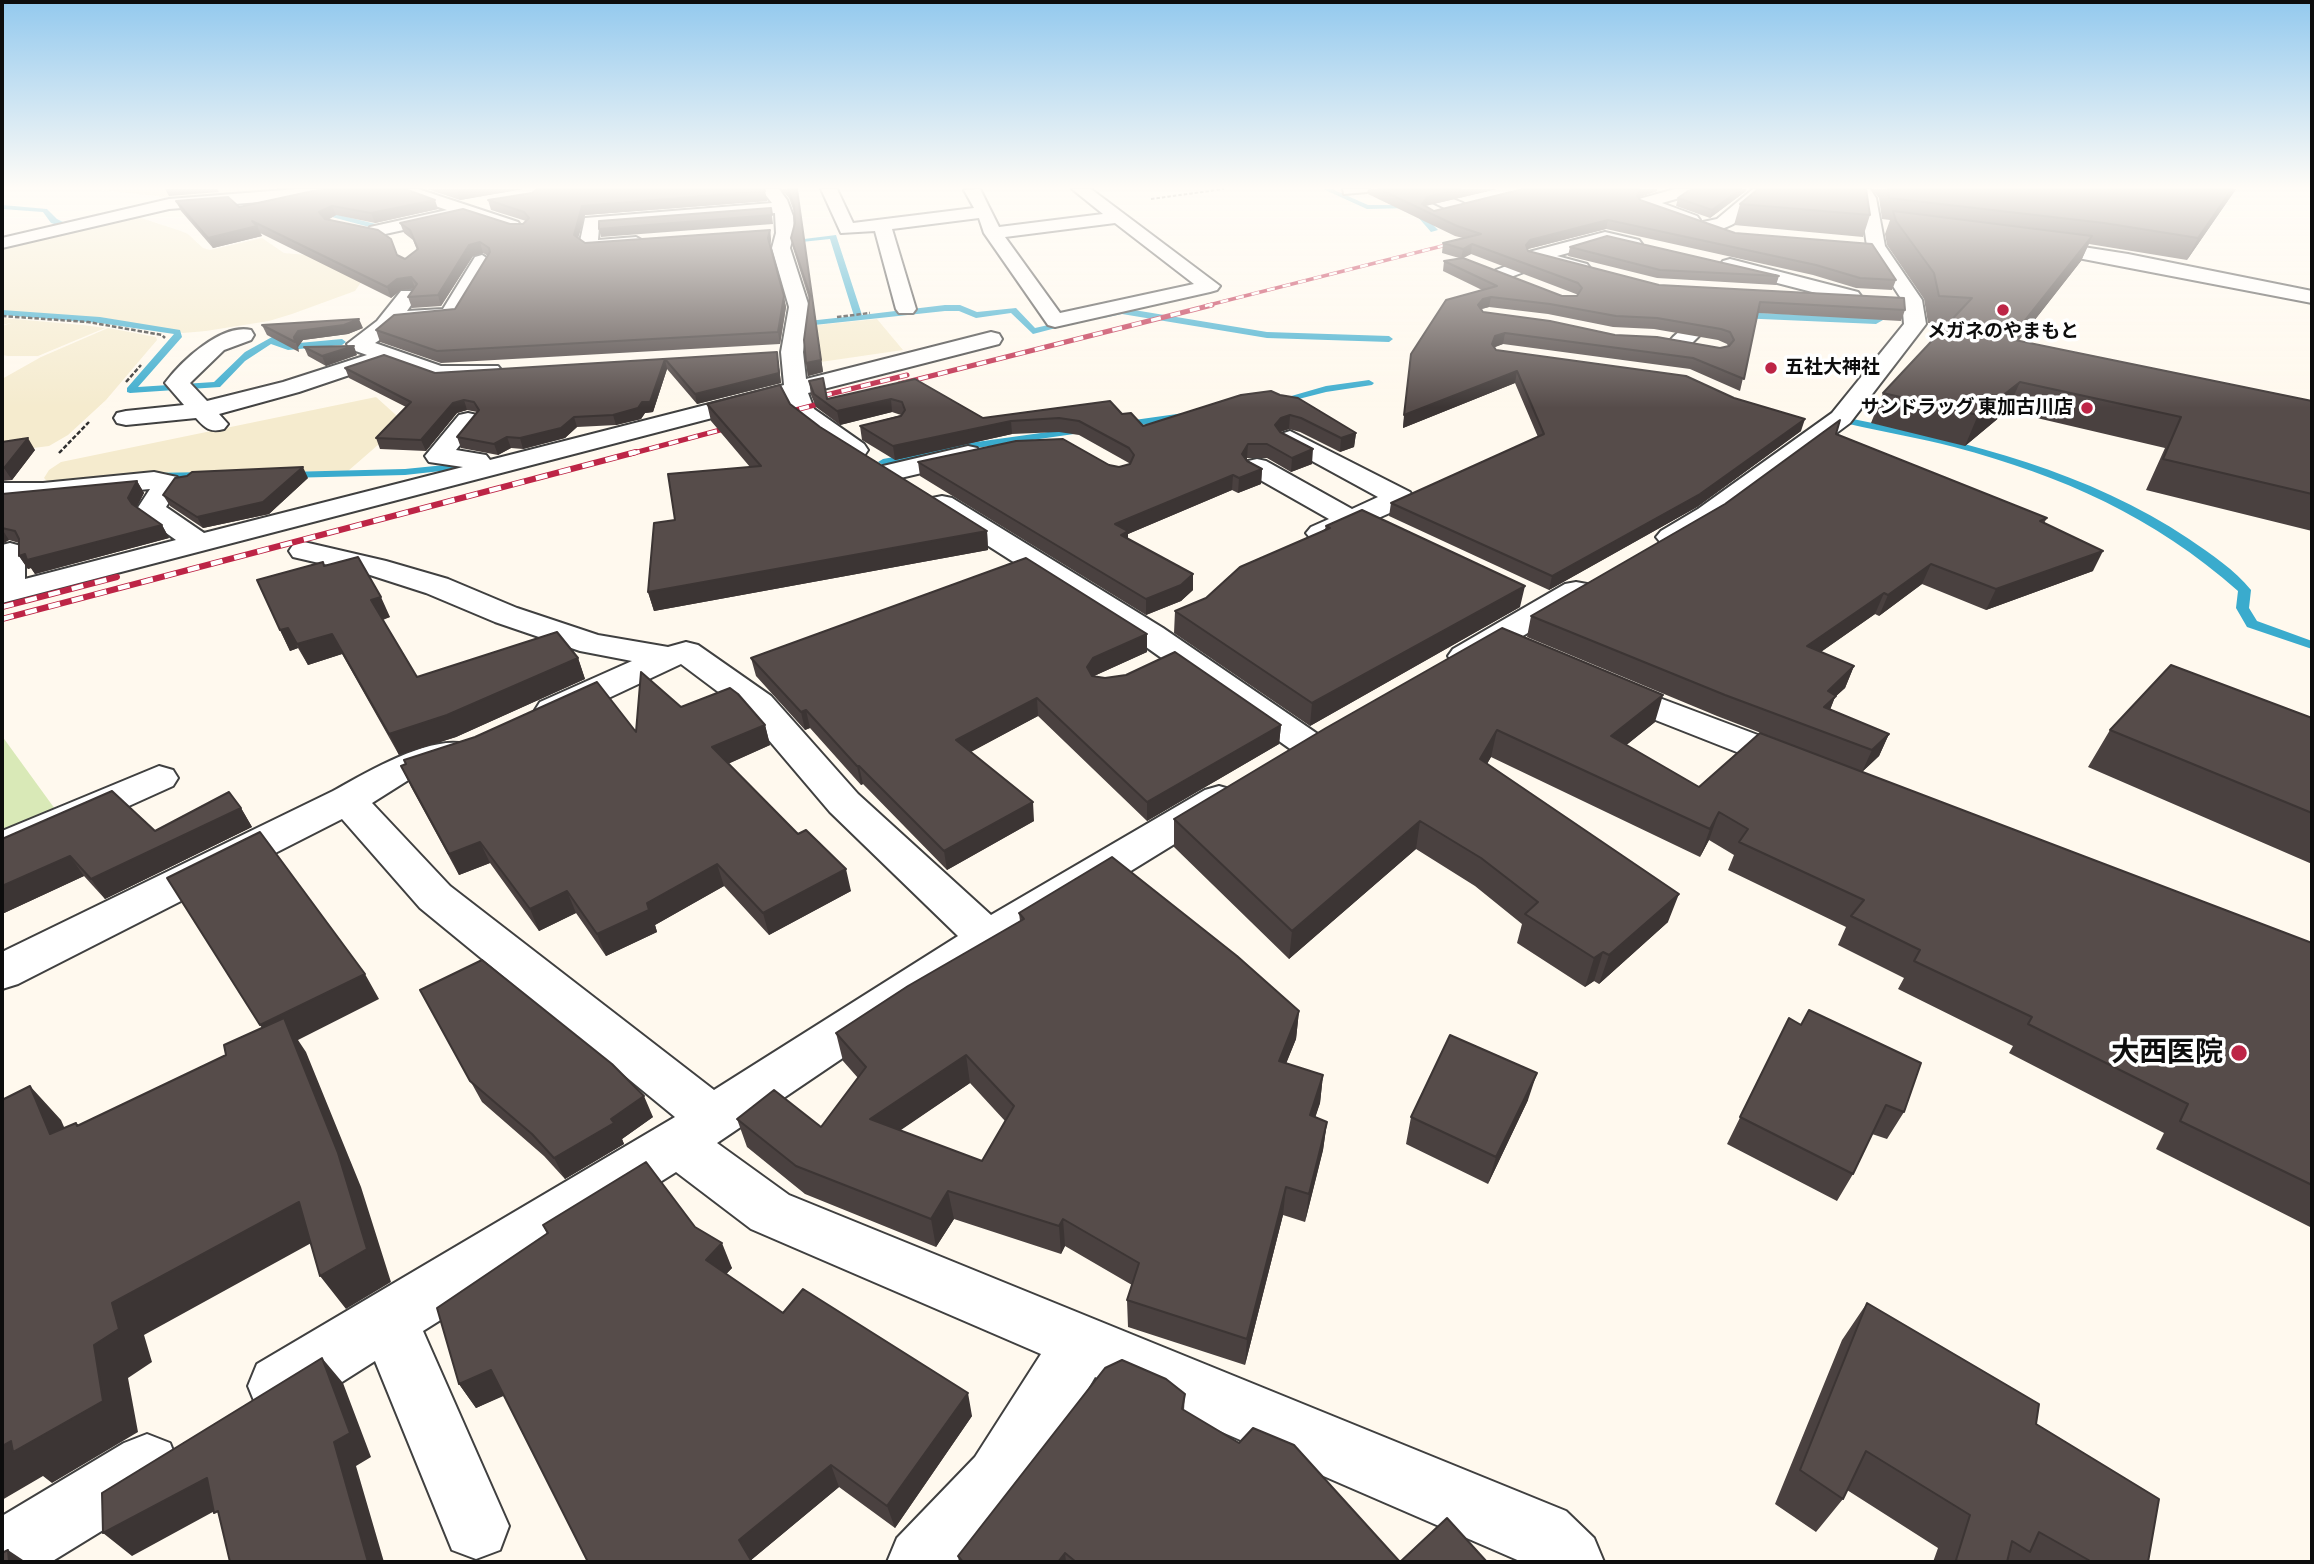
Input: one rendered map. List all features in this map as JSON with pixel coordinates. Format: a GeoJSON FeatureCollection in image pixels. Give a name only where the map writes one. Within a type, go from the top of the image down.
{"type":"FeatureCollection","features":[{"type":"Feature","properties":{"kind":"street"},"geometry":{"type":"LineString","coordinates":[[236,1412],[695,1131],[988,938],[1297,752],[1178,653],[1156,626],[834,438],[804,414],[797,402],[796,388],[779,353],[797,321],[800,307],[786,262]]}},
{"type":"Feature","properties":{"kind":"street"},"geometry":{"type":"LineString","coordinates":[[893,262],[906,309]]}},
{"type":"Feature","properties":{"kind":"street"},"geometry":{"type":"LineString","coordinates":[[1013,262],[1055,321],[1210,286],[1177,262]]}},
{"type":"Feature","properties":{"kind":"street"},"geometry":{"type":"LineString","coordinates":[[1559,262],[1598,272]]}},
{"type":"Feature","properties":{"kind":"street"},"geometry":{"type":"LineString","coordinates":[[1712,262],[1812,284],[1851,296]]}},
{"type":"Feature","properties":{"kind":"street"},"geometry":{"type":"LineString","coordinates":[[1652,548],[1708,515],[1814,425],[1841,418],[1900,346],[1914,324],[1892,298],[1879,262]]}},
{"type":"Feature","properties":{"kind":"street"},"geometry":{"type":"LineString","coordinates":[[2138,262],[2312,297]]}},
{"type":"Feature","properties":{"kind":"street"},"geometry":{"type":"LineString","coordinates":[[1481,266],[1515,275]]}},
{"type":"Feature","properties":{"kind":"street"},"geometry":{"type":"LineString","coordinates":[[368,312],[399,307],[450,315],[477,268],[448,278]]}},
{"type":"Feature","properties":{"kind":"street"},"geometry":{"type":"LineString","coordinates":[[1768,292],[1892,298]]}},
{"type":"Feature","properties":{"kind":"street"},"geometry":{"type":"LineString","coordinates":[[358,344],[386,326],[399,307]]}},
{"type":"Feature","properties":{"kind":"street"},"geometry":{"type":"LineString","coordinates":[[209,418],[177,383],[195,356],[243,335]]}},
{"type":"Feature","properties":{"kind":"street"},"geometry":{"type":"LineString","coordinates":[[10,552],[6,593],[796,388],[953,343],[991,339]]}},
{"type":"Feature","properties":{"kind":"street"},"geometry":{"type":"LineString","coordinates":[[1654,339],[1692,341]]}},
{"type":"Feature","properties":{"kind":"street"},"geometry":{"type":"LineString","coordinates":[[335,346],[358,344],[439,373],[517,369]]}},
{"type":"Feature","properties":{"kind":"street"},"geometry":{"type":"LineString","coordinates":[[125,418],[209,418],[387,355]]}},
{"type":"Feature","properties":{"kind":"street"},"geometry":{"type":"LineString","coordinates":[[468,420],[438,456],[477,461],[485,470]]}},
{"type":"Feature","properties":{"kind":"street"},"geometry":{"type":"LineString","coordinates":[[834,438],[869,428]]}},
{"type":"Feature","properties":{"kind":"street"},"geometry":{"type":"LineString","coordinates":[[1290,439],[1401,498],[1291,546]]}},
{"type":"Feature","properties":{"kind":"street"},"geometry":{"type":"LineString","coordinates":[[892,472],[993,449]]}},
{"type":"Feature","properties":{"kind":"street"},"geometry":{"type":"LineString","coordinates":[[1257,467],[1355,518],[1395,533]]}},
{"type":"Feature","properties":{"kind":"street"},"geometry":{"type":"LineString","coordinates":[[10,496],[154,480],[167,483],[151,509],[201,544]]}},
{"type":"Feature","properties":{"kind":"street"},"geometry":{"type":"LineString","coordinates":[[264,505],[351,505]]}},
{"type":"Feature","properties":{"kind":"street"},"geometry":{"type":"LineString","coordinates":[[304,551],[375,567],[437,586],[506,615],[592,644],[669,657]]}},
{"type":"Feature","properties":{"kind":"street"},"geometry":{"type":"LineString","coordinates":[[1426,678],[1515,646],[1550,606],[1595,580]]}},
{"type":"Feature","properties":{"kind":"street"},"geometry":{"type":"LineString","coordinates":[[1514,590],[1550,606]]}},
{"type":"Feature","properties":{"kind":"street"},"geometry":{"type":"LineString","coordinates":[[520,724],[669,657],[686,652],[758,704],[844,803],[988,938]]}},
{"type":"Feature","properties":{"kind":"street"},"geometry":{"type":"LineString","coordinates":[[1142,669],[1178,653]]}},
{"type":"Feature","properties":{"kind":"street"},"geometry":{"type":"LineString","coordinates":[[1581,677],[1836,778]]}},
{"type":"Feature","properties":{"kind":"street"},"geometry":{"type":"LineString","coordinates":[[2,972],[347,800],[397,771],[482,741]]}},
{"type":"Feature","properties":{"kind":"street"},"geometry":{"type":"LineString","coordinates":[[2,847],[159,778]]}},
{"type":"Feature","properties":{"kind":"street"},"geometry":{"type":"LineString","coordinates":[[347,800],[435,897],[695,1131],[770,1212],[1542,1535],[1570,1562]]}},
{"type":"Feature","properties":{"kind":"street"},"geometry":{"type":"LineString","coordinates":[[388,1320],[476,1527]]}},
{"type":"Feature","properties":{"kind":"street"},"geometry":{"type":"LineString","coordinates":[[921,1562],[998,1480],[1082,1342]]}},
{"type":"Feature","properties":{"kind":"street"},"geometry":{"type":"LineString","coordinates":[[2,1554],[189,1440]]}},
{"type":"Feature","properties":{"kind":"path"},"geometry":{"type":"LineString","coordinates":[[797,321],[906,309]]}},
{"type":"Feature","properties":{"kind":"path"},"geometry":{"type":"LineString","coordinates":[[2,316],[89,322],[166,336],[164,340]]}},
{"type":"Feature","properties":{"kind":"path"},"geometry":{"type":"LineString","coordinates":[[121,388],[147,359]]}},
{"type":"Feature","properties":{"kind":"path"},"geometry":{"type":"LineString","coordinates":[[10,496],[95,416]]}},
{"type":"Feature","properties":{"kind":"shaded area"},"geometry":{"type":"Polygon","coordinates":[[[2,262],[336,262],[362,281],[355,291],[269,321],[183,333],[105,318],[2,311],[2,262]]]}},
{"type":"Feature","properties":{"kind":"shaded area"},"geometry":{"type":"Polygon","coordinates":[[[2,318],[105,328],[38,356],[8,356],[2,355],[2,326],[11,323],[2,325],[2,318]]]}},
{"type":"Feature","properties":{"kind":"shaded area"},"geometry":{"type":"Polygon","coordinates":[[[877,319],[903,350],[807,364],[803,345],[807,326],[877,319]]]}},
{"type":"Feature","properties":{"kind":"shaded area"},"geometry":{"type":"Polygon","coordinates":[[[108,328],[156,337],[157,340],[106,400],[68,435],[49,446],[2,452],[2,379],[41,357],[108,328]]]}},
{"type":"Feature","properties":{"kind":"shaded area"},"geometry":{"type":"Polygon","coordinates":[[[376,397],[396,415],[394,431],[348,471],[126,474],[49,483],[44,478],[49,470],[61,462],[376,397]]]}},
{"type":"Feature","properties":{"kind":"green space"},"geometry":{"type":"Polygon","coordinates":[[[2,736],[55,809],[2,832],[2,736]]]}},
{"type":"Feature","properties":{"kind":"building"},"geometry":{"type":"Polygon","coordinates":[[[336,262],[458,262],[438,295],[408,297],[417,284],[411,277],[397,279],[387,287],[336,262]]]}},
{"type":"Feature","properties":{"kind":"building"},"geometry":{"type":"Polygon","coordinates":[[[484,262],[775,262],[784,296],[778,332],[437,351],[376,330],[394,315],[455,309],[484,262]]]}},
{"type":"Feature","properties":{"kind":"building"},"geometry":{"type":"Polygon","coordinates":[[[799,262],[807,262],[821,360],[806,363],[804,340],[810,295],[799,262]]]}},
{"type":"Feature","properties":{"kind":"building"},"geometry":{"type":"Polygon","coordinates":[[[1446,262],[1473,262],[1562,296],[1577,296],[1582,288],[1578,283],[1521,262],[1570,262],[1659,285],[1904,298],[1905,310],[1760,302],[1744,379],[1693,358],[1505,333],[1495,336],[1492,344],[1496,350],[1686,376],[1734,398],[1805,419],[1700,494],[1552,576],[1391,503],[1544,434],[1517,371],[1404,415],[1411,354],[1446,300],[1497,286],[1446,262]],[[1491,297],[1483,299],[1478,305],[1483,312],[1550,321],[1615,335],[1657,337],[1720,348],[1729,346],[1734,340],[1730,332],[1721,329],[1657,318],[1616,316],[1491,297]]]}},
{"type":"Feature","properties":{"kind":"building"},"geometry":{"type":"Polygon","coordinates":[[[1629,262],[1719,262],[1779,276],[1660,270],[1629,262]]]}},
{"type":"Feature","properties":{"kind":"building"},"geometry":{"type":"Polygon","coordinates":[[[1802,262],[1884,262],[1896,280],[1860,278],[1802,262]]]}},
{"type":"Feature","properties":{"kind":"building"},"geometry":{"type":"Polygon","coordinates":[[[1926,262],[2071,262],[2010,339],[2312,401],[2312,494],[2163,459],[2181,417],[2020,382],[1978,415],[1883,393],[1972,298],[1939,296],[1934,273],[1926,262]]]}},
{"type":"Feature","properties":{"kind":"building"},"geometry":{"type":"Polygon","coordinates":[[[359,319],[344,325],[298,331],[294,337],[295,342],[262,325],[359,319]]]}},
{"type":"Feature","properties":{"kind":"building"},"geometry":{"type":"Polygon","coordinates":[[[354,346],[322,356],[304,347],[354,346]]]}},
{"type":"Feature","properties":{"kind":"building"},"geometry":{"type":"Polygon","coordinates":[[[777,352],[779,373],[695,394],[665,359],[650,402],[642,402],[638,408],[613,415],[574,417],[561,428],[520,438],[507,437],[494,444],[457,437],[479,410],[474,402],[464,400],[453,403],[421,440],[376,438],[411,402],[345,368],[384,355],[435,373],[777,352]]]}},
{"type":"Feature","properties":{"kind":"building"},"geometry":{"type":"Polygon","coordinates":[[[823,378],[827,399],[915,379],[983,418],[1110,401],[1122,414],[1131,413],[1143,426],[1241,395],[1271,391],[1298,398],[1356,433],[1341,438],[1301,418],[1290,415],[1281,418],[1275,425],[1280,432],[1313,449],[1292,458],[1267,444],[1248,444],[1242,454],[1247,461],[1262,469],[1239,478],[1233,475],[1115,524],[1128,531],[1121,535],[1193,574],[1181,585],[1146,599],[918,462],[1016,441],[1063,439],[1109,465],[1119,467],[1130,464],[1134,455],[1129,448],[1079,421],[1059,418],[1011,421],[893,446],[860,426],[901,416],[905,410],[902,402],[891,399],[837,411],[814,394],[809,381],[823,378]]]}},
{"type":"Feature","properties":{"kind":"building"},"geometry":{"type":"Polygon","coordinates":[[[780,385],[790,404],[820,427],[987,531],[648,592],[654,523],[675,520],[668,474],[761,466],[707,404],[780,385]]]}},
{"type":"Feature","properties":{"kind":"building"},"geometry":{"type":"Polygon","coordinates":[[[1840,420],[1836,434],[2047,518],[2040,521],[2103,551],[1996,589],[1931,564],[1888,595],[1884,593],[1807,646],[1854,666],[1828,691],[1836,696],[1824,707],[1889,734],[1872,750],[1725,695],[1531,616],[1725,504],[1840,420]]]}},
{"type":"Feature","properties":{"kind":"building"},"geometry":{"type":"Polygon","coordinates":[[[28,438],[4,468],[2,468],[2,442],[28,438]]]}},
{"type":"Feature","properties":{"kind":"building"},"geometry":{"type":"Polygon","coordinates":[[[303,467],[263,502],[197,517],[163,495],[175,478],[187,476],[192,472],[303,467]]]}},
{"type":"Feature","properties":{"kind":"building"},"geometry":{"type":"Polygon","coordinates":[[[137,481],[128,498],[132,504],[162,525],[27,560],[25,554],[19,556],[19,539],[15,531],[2,528],[2,494],[137,481]]]}},
{"type":"Feature","properties":{"kind":"building"},"geometry":{"type":"Polygon","coordinates":[[[1362,510],[1525,586],[1312,703],[1175,611],[1206,598],[1240,567],[1330,528],[1326,526],[1362,510]]]}},
{"type":"Feature","properties":{"kind":"building"},"geometry":{"type":"Polygon","coordinates":[[[358,557],[381,597],[371,600],[417,677],[557,632],[578,658],[447,715],[389,734],[332,634],[297,644],[288,628],[280,630],[257,580],[323,562],[324,566],[358,557]]]}},
{"type":"Feature","properties":{"kind":"building"},"geometry":{"type":"Polygon","coordinates":[[[1026,558],[1147,634],[1093,658],[1087,667],[1092,676],[1105,678],[1126,675],[1175,652],[1281,725],[1147,802],[1037,698],[956,740],[1033,802],[944,851],[857,766],[806,710],[801,712],[751,658],[1026,558]]]}},
{"type":"Feature","properties":{"kind":"building"},"geometry":{"type":"Polygon","coordinates":[[[1502,628],[1663,695],[1611,736],[1699,787],[1760,733],[2312,943],[2312,1185],[2180,1121],[2188,1104],[2028,1024],[2032,1017],[1914,961],[1920,950],[1851,916],[1864,900],[1739,842],[1748,829],[1719,812],[1710,829],[1497,730],[1480,759],[1679,894],[1609,955],[1603,952],[1594,958],[1525,914],[1538,902],[1481,858],[1420,821],[1292,931],[1174,819],[1326,728],[1502,628]]]}},
{"type":"Feature","properties":{"kind":"building"},"geometry":{"type":"Polygon","coordinates":[[[2171,665],[2312,718],[2312,813],[2110,730],[2171,665]]]}},
{"type":"Feature","properties":{"kind":"building"},"geometry":{"type":"Polygon","coordinates":[[[641,672],[681,707],[730,688],[738,694],[765,725],[712,747],[798,834],[806,830],[846,869],[763,913],[717,864],[647,903],[649,910],[597,934],[567,891],[530,909],[480,842],[449,854],[401,766],[406,764],[404,760],[475,737],[597,682],[636,732],[641,672]]]}},
{"type":"Feature","properties":{"kind":"building"},"geometry":{"type":"Polygon","coordinates":[[[112,791],[155,831],[229,792],[241,808],[91,879],[70,856],[2,886],[2,839],[112,791]]]}},
{"type":"Feature","properties":{"kind":"building"},"geometry":{"type":"Polygon","coordinates":[[[260,832],[365,974],[260,1025],[167,878],[260,832]]]}},
{"type":"Feature","properties":{"kind":"building"},"geometry":{"type":"Polygon","coordinates":[[[1112,857],[1237,956],[1299,1011],[1279,1061],[1323,1075],[1310,1115],[1327,1122],[1309,1194],[1286,1187],[1247,1339],[1127,1300],[1139,1263],[1063,1219],[1059,1226],[948,1191],[931,1219],[796,1166],[737,1119],[774,1090],[821,1127],[866,1067],[836,1033],[908,986],[1024,919],[1019,913],[1112,857]],[[966,1055],[870,1119],[982,1161],[1014,1106],[966,1055]]]}},
{"type":"Feature","properties":{"kind":"building"},"geometry":{"type":"Polygon","coordinates":[[[482,960],[612,1064],[644,1096],[611,1119],[614,1123],[554,1158],[532,1134],[470,1081],[420,990],[482,960]]]}},
{"type":"Feature","properties":{"kind":"building"},"geometry":{"type":"Polygon","coordinates":[[[1809,1010],[1921,1063],[1904,1112],[1886,1105],[1853,1174],[1740,1117],[1789,1018],[1801,1025],[1809,1010]]]}},
{"type":"Feature","properties":{"kind":"building"},"geometry":{"type":"Polygon","coordinates":[[[284,1018],[338,1153],[367,1249],[320,1276],[299,1202],[112,1303],[119,1329],[94,1345],[103,1401],[13,1452],[11,1441],[2,1446],[2,1100],[30,1086],[50,1134],[76,1123],[77,1126],[226,1055],[224,1045],[284,1018]]]}},
{"type":"Feature","properties":{"kind":"building"},"geometry":{"type":"Polygon","coordinates":[[[1450,1035],[1537,1073],[1496,1157],[1411,1117],[1450,1035]]]}},
{"type":"Feature","properties":{"kind":"building"},"geometry":{"type":"Polygon","coordinates":[[[646,1162],[695,1227],[722,1243],[706,1260],[783,1313],[803,1289],[968,1393],[887,1506],[831,1465],[739,1540],[752,1562],[588,1562],[491,1370],[459,1384],[437,1308],[548,1233],[543,1225],[646,1162]]]}},
{"type":"Feature","properties":{"kind":"building"},"geometry":{"type":"Polygon","coordinates":[[[1867,1303],[2039,1404],[2036,1424],[2159,1499],[2148,1562],[2092,1562],[2039,1532],[2030,1552],[2012,1541],[2007,1562],[1960,1562],[1956,1560],[1970,1515],[1866,1451],[1843,1499],[1800,1470],[1867,1303]]]}},
{"type":"Feature","properties":{"kind":"building"},"geometry":{"type":"Polygon","coordinates":[[[322,1358],[350,1433],[334,1442],[368,1562],[230,1562],[218,1511],[214,1513],[207,1478],[103,1533],[102,1493],[322,1358]]]}},
{"type":"Feature","properties":{"kind":"building"},"geometry":{"type":"Polygon","coordinates":[[[1122,1360],[1166,1379],[1185,1394],[1182,1409],[1239,1443],[1253,1428],[1294,1445],[1400,1562],[1076,1562],[1065,1553],[1058,1562],[963,1562],[958,1556],[1105,1368],[1122,1360]]]}},
{"type":"Feature","properties":{"kind":"building"},"geometry":{"type":"Polygon","coordinates":[[[1447,1518],[1487,1562],[1400,1562],[1447,1518]]]}},
{"type":"Feature","properties":{"kind":"building"},"geometry":{"type":"Polygon","coordinates":[[[8,1550],[9,1562],[2,1562],[2,1553],[8,1550]]]}},
{"type":"Feature","properties":{"kind":"waterway"},"geometry":{"type":"LineString","coordinates":[[841,262],[859,318]]}},
{"type":"Feature","properties":{"kind":"waterway"},"geometry":{"type":"LineString","coordinates":[[1738,315],[1876,321],[1885,308],[1890,307]]}},
{"type":"Feature","properties":{"kind":"waterway"},"geometry":{"type":"LineString","coordinates":[[859,318],[960,308],[976,315],[1013,310],[1033,331],[1075,322]]}},
{"type":"Feature","properties":{"kind":"waterway"},"geometry":{"type":"LineString","coordinates":[[1103,315],[1122,311],[1267,335],[1389,339]]}},
{"type":"Feature","properties":{"kind":"waterway"},"geometry":{"type":"LineString","coordinates":[[2,312],[100,320],[177,332],[179,335],[130,390],[217,385],[242,359],[272,340],[275,344],[288,347],[342,342]]}},
{"type":"Feature","properties":{"kind":"waterway"},"geometry":{"type":"LineString","coordinates":[[808,324],[859,318]]}},
{"type":"Feature","properties":{"kind":"waterway"},"geometry":{"type":"LineString","coordinates":[[1279,401],[1326,389],[1369,383]]}},
{"type":"Feature","properties":{"kind":"waterway"},"geometry":{"type":"LineString","coordinates":[[1120,425],[1184,416]]}},
{"type":"Feature","properties":{"kind":"waterway"},"geometry":{"type":"LineString","coordinates":[[1853,422],[1956,444],[2062,478],[2113,500],[2161,526],[2206,556],[2245,590],[2243,608],[2252,624],[2312,645]]}},
{"type":"Feature","properties":{"kind":"waterway"},"geometry":{"type":"LineString","coordinates":[[883,462],[969,446],[1084,430]]}},
{"type":"Feature","properties":{"kind":"waterway"},"geometry":{"type":"LineString","coordinates":[[286,475],[405,472],[455,467]]}},
{"type":"Feature","properties":{"kind":"waterway"},"geometry":{"type":"LineString","coordinates":[[150,476],[208,475]]}},
{"type":"Feature","properties":{"kind":"railway"},"geometry":{"type":"LineString","coordinates":[[1205,306],[1379,262]]}},
{"type":"Feature","properties":{"kind":"railway"},"geometry":{"type":"LineString","coordinates":[[899,384],[1212,305]]}},
{"type":"Feature","properties":{"kind":"railway"},"geometry":{"type":"LineString","coordinates":[[822,396],[907,375]]}},
{"type":"Feature","properties":{"kind":"railway"},"geometry":{"type":"LineString","coordinates":[[780,414],[834,400]]}},
{"type":"Feature","properties":{"kind":"railway"},"geometry":{"type":"LineString","coordinates":[[630,454],[739,425]]}},
{"type":"Feature","properties":{"kind":"railway"},"geometry":{"type":"LineString","coordinates":[[2,619],[636,452]]}},
{"type":"Feature","properties":{"kind":"railway"},"geometry":{"type":"LineString","coordinates":[[2,607],[117,577]]}},
{"type":"Feature","properties":{"kind":"place","name":"メガネのやまもと"},"geometry":{"type":"Point","coordinates":[2003,310]}},
{"type":"Feature","properties":{"kind":"place","name":"五社大神社"},"geometry":{"type":"Point","coordinates":[1771,368]}},
{"type":"Feature","properties":{"kind":"place","name":"サンドラッグ 東加古川店"},"geometry":{"type":"Point","coordinates":[2087,408]}},
{"type":"Feature","properties":{"kind":"place","name":"大西医院"},"geometry":{"type":"Point","coordinates":[2239,1053]}}]}
